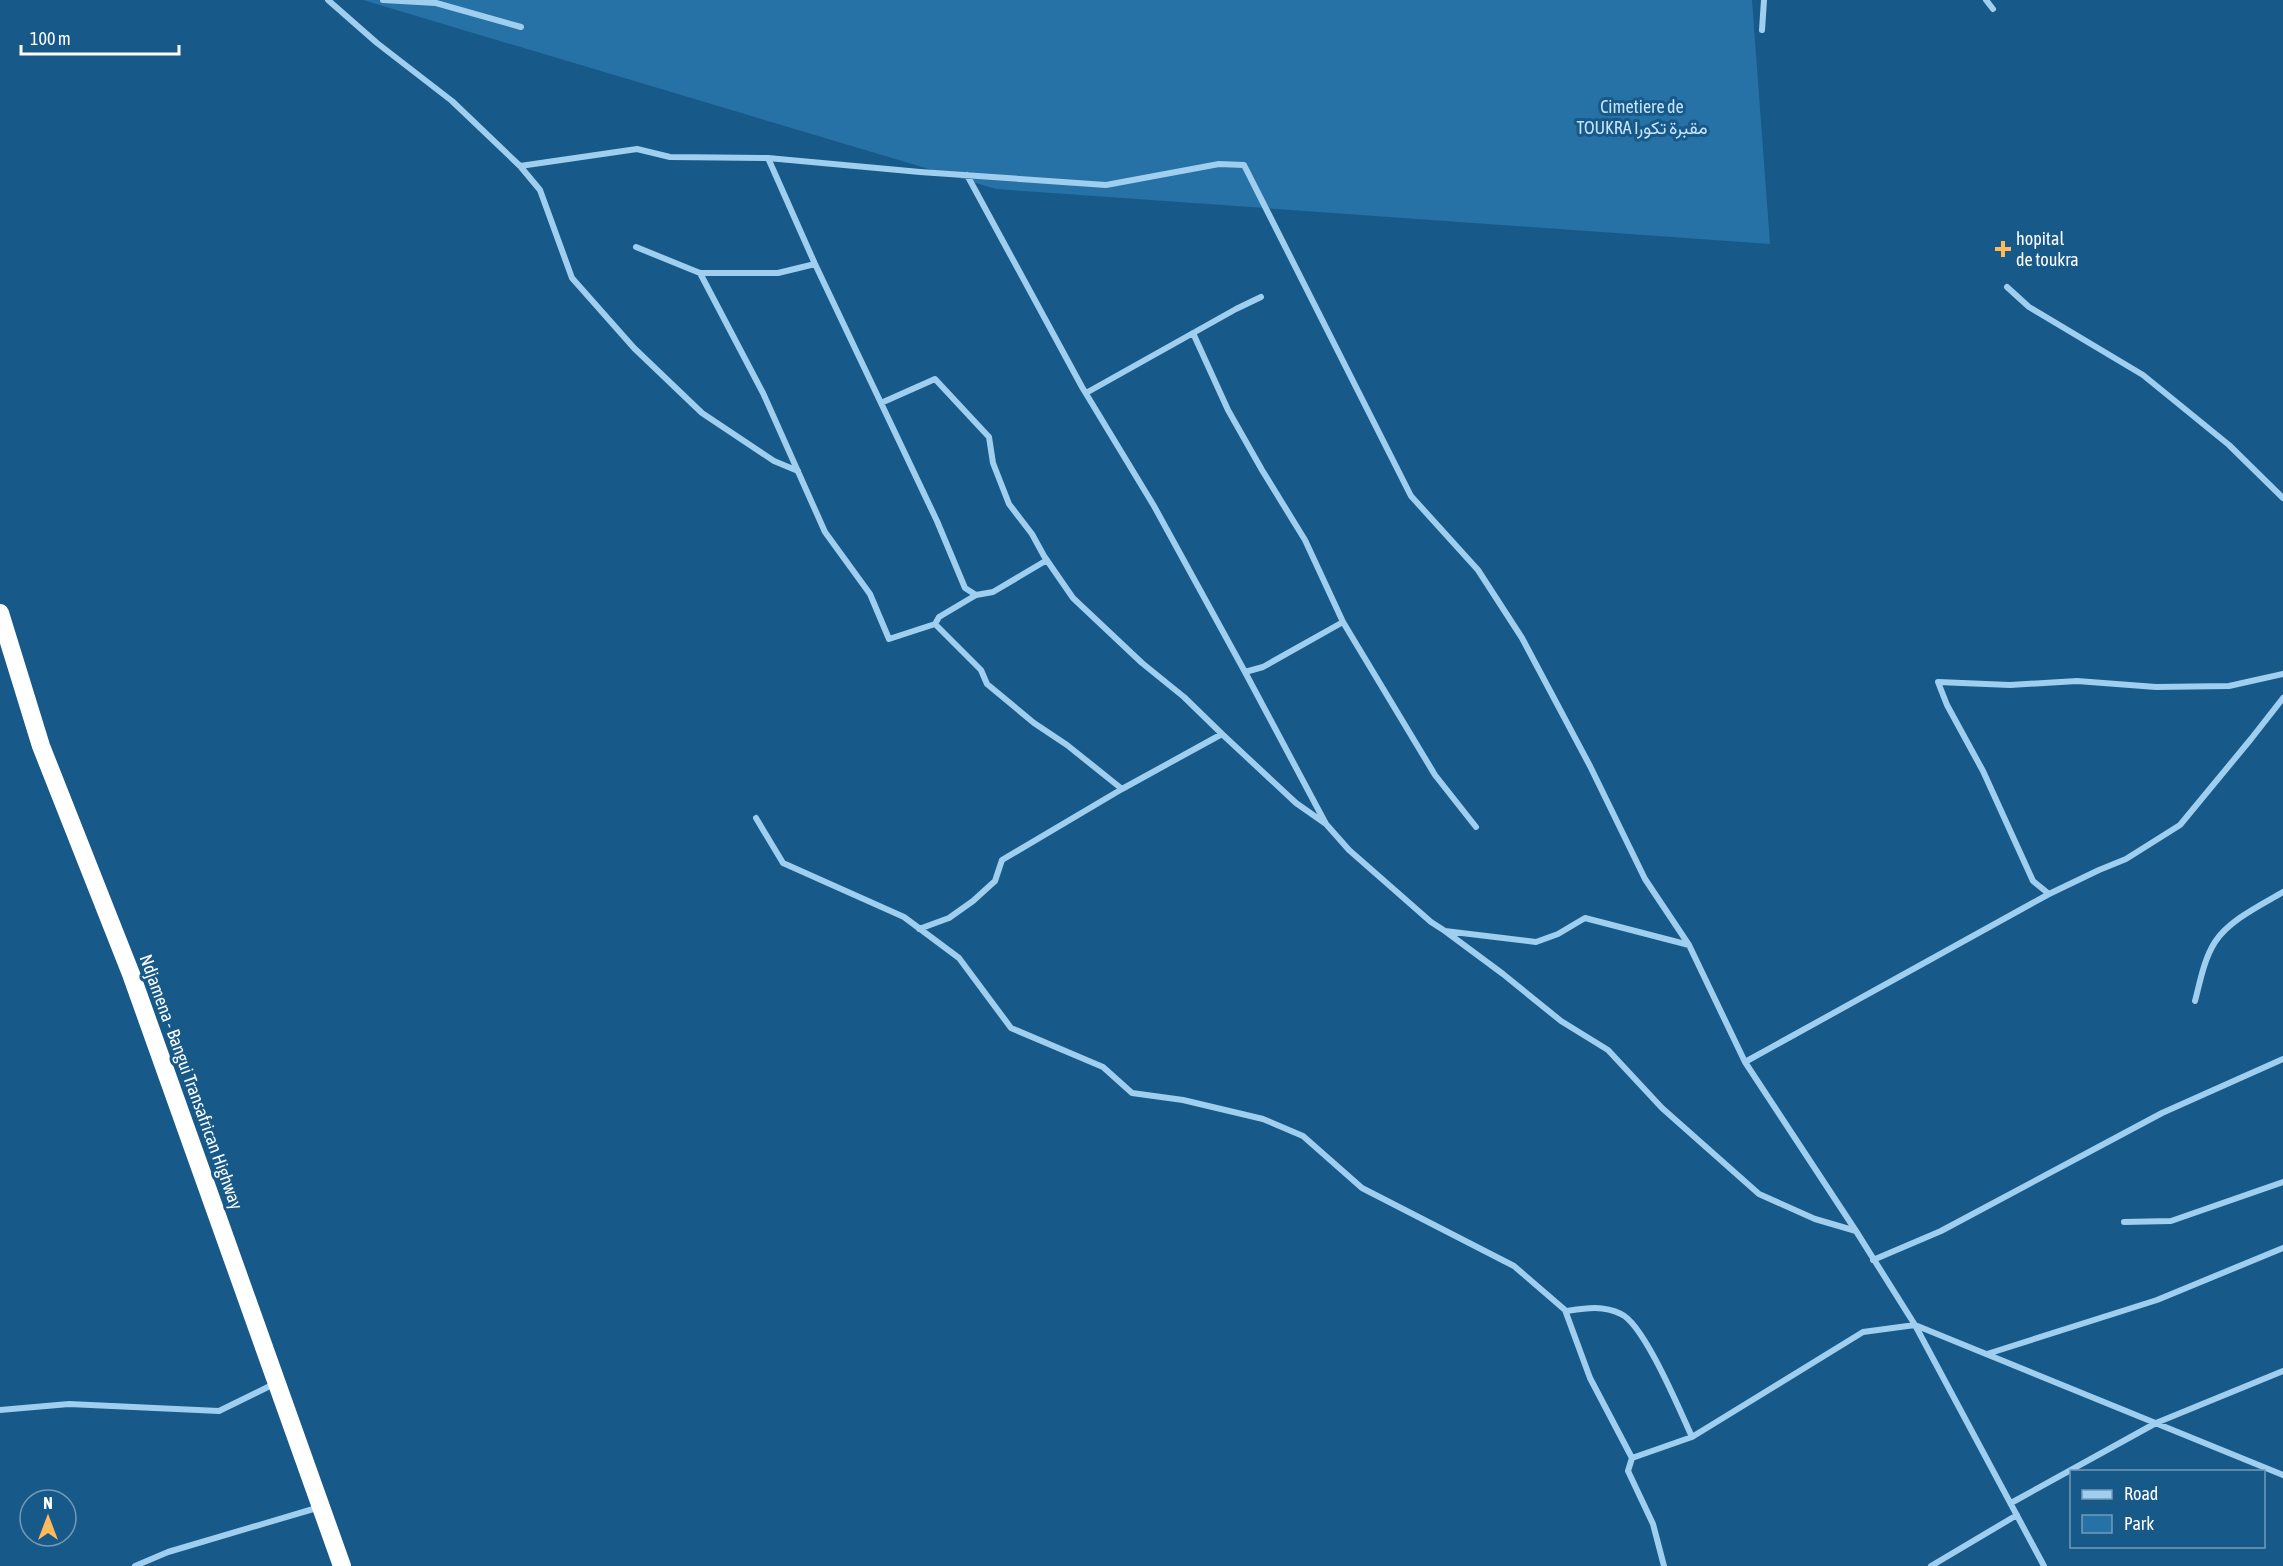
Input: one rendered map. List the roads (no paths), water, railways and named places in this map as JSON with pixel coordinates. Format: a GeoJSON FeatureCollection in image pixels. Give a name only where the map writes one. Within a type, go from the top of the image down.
{"type":"FeatureCollection","features":[{"type":"Feature","properties":{"kind":"highway","name":"Ndjamena - Bangui Transafrican Highway"},"geometry":{"type":"LineString","coordinates":[[0,613],[41,746],[131,975],[342,1566]]}},
{"type":"Feature","properties":{"kind":"street"},"geometry":{"type":"LineString","coordinates":[[328,0],[377,43],[452,100],[520,166],[540,190],[572,278],[634,348],[702,414],[774,461],[798,471]]}},
{"type":"Feature","properties":{"kind":"street"},"geometry":{"type":"LineString","coordinates":[[383,0],[436,3],[521,27]]}},
{"type":"Feature","properties":{"kind":"street"},"geometry":{"type":"LineString","coordinates":[[1762,30],[1764,0]]}},
{"type":"Feature","properties":{"kind":"street"},"geometry":{"type":"LineString","coordinates":[[1986,0],[1993,9]]}},
{"type":"Feature","properties":{"kind":"street"},"geometry":{"type":"LineString","coordinates":[[520,166],[638,149],[670,157],[768,158],[1106,185],[1219,164],[1244,165],[1411,496],[1478,570],[1522,638],[1590,766],[1645,879],[1689,945],[1744,1062],[1856,1231],[1914,1325],[2044,1566]]}},
{"type":"Feature","properties":{"kind":"street"},"geometry":{"type":"LineString","coordinates":[[768,158],[815,264],[937,521],[965,588],[976,596]]}},
{"type":"Feature","properties":{"kind":"street"},"geometry":{"type":"LineString","coordinates":[[967,175],[1086,393],[1154,506],[1326,824],[1349,850],[1431,922],[1503,974],[1561,1021],[1608,1050],[1662,1108],[1759,1194],[1815,1219],[1856,1231]]}},
{"type":"Feature","properties":{"kind":"street"},"geometry":{"type":"LineString","coordinates":[[636,247],[700,273],[778,273],[815,264]]}},
{"type":"Feature","properties":{"kind":"street"},"geometry":{"type":"LineString","coordinates":[[700,273],[763,393],[825,532],[870,594],[890,639],[935,624],[939,617],[976,596],[993,592],[1047,560]]}},
{"type":"Feature","properties":{"kind":"street"},"geometry":{"type":"LineString","coordinates":[[2007,287],[2029,307],[2143,375],[2229,445],[2283,498]]}},
{"type":"Feature","properties":{"kind":"street"},"geometry":{"type":"LineString","coordinates":[[1086,393],[1261,297]]}},
{"type":"Feature","properties":{"kind":"street"},"geometry":{"type":"LineString","coordinates":[[1193,333],[1228,410],[1305,540],[1343,622],[1436,775],[1476,827]]}},
{"type":"Feature","properties":{"kind":"street"},"geometry":{"type":"LineString","coordinates":[[881,403],[935,379],[989,438],[993,463],[1009,504],[1032,534],[1073,598],[1142,663],[1185,697],[1296,803],[1326,824]]}},
{"type":"Feature","properties":{"kind":"street"},"geometry":{"type":"LineString","coordinates":[[1245,672],[1263,667],[1343,622]]}},
{"type":"Feature","properties":{"kind":"street"},"geometry":{"type":"LineString","coordinates":[[935,624],[981,670],[987,684],[1034,723],[1067,744],[1122,789]]}},
{"type":"Feature","properties":{"kind":"street"},"geometry":{"type":"LineString","coordinates":[[2049,894],[2033,881],[1983,771],[1947,705],[1938,682],[2010,684],[2077,681],[2156,687],[2229,686],[2283,675]]}},
{"type":"Feature","properties":{"kind":"street"},"geometry":{"type":"LineString","coordinates":[[1744,1062],[2049,894],[2126,859],[2180,825],[2252,740],[2283,698]]}},
{"type":"Feature","properties":{"kind":"street"},"geometry":{"type":"LineString","coordinates":[[919,929],[949,918],[973,901],[995,880],[1002,860],[1122,789],[1222,734]]}},
{"type":"Feature","properties":{"kind":"street"},"geometry":{"type":"LineString","coordinates":[[756,818],[783,863],[904,917],[959,958],[1011,1028],[1103,1067],[1132,1093],[1183,1100],[1263,1119],[1303,1136],[1362,1188],[1514,1266],[1565,1310],[1590,1378],[1632,1458],[1628,1471],[1653,1524],[1664,1566]]}},
{"type":"Feature","properties":{"kind":"street"},"geometry":{"type":"LineString","coordinates":[[2195,1001],[2204,966],[2215,941],[2240,917],[2283,892]]}},
{"type":"Feature","properties":{"kind":"street"},"geometry":{"type":"LineString","coordinates":[[1445,931],[1536,942],[1558,934],[1585,918],[1689,945]]}},
{"type":"Feature","properties":{"kind":"street"},"geometry":{"type":"LineString","coordinates":[[1873,1260],[1941,1231],[2162,1113],[2283,1059]]}},
{"type":"Feature","properties":{"kind":"street"},"geometry":{"type":"LineString","coordinates":[[2124,1222],[2171,1221],[2283,1182]]}},
{"type":"Feature","properties":{"kind":"street"},"geometry":{"type":"LineString","coordinates":[[1987,1354],[2157,1300],[2283,1248]]}},
{"type":"Feature","properties":{"kind":"street"},"geometry":{"type":"LineString","coordinates":[[1567,1311],[1594,1306],[1623,1314],[1647,1341],[1692,1437]]}},
{"type":"Feature","properties":{"kind":"street"},"geometry":{"type":"LineString","coordinates":[[1632,1458],[1692,1437],[1863,1332],[1914,1325],[2283,1475]]}},
{"type":"Feature","properties":{"kind":"street"},"geometry":{"type":"LineString","coordinates":[[2071,1470],[2156,1423],[2283,1371]]}},
{"type":"Feature","properties":{"kind":"street"},"geometry":{"type":"LineString","coordinates":[[0,1410],[69,1404],[219,1412],[276,1383]]}},
{"type":"Feature","properties":{"kind":"street"},"geometry":{"type":"LineString","coordinates":[[2011,1503],[2070,1470]]}},
{"type":"Feature","properties":{"kind":"street"},"geometry":{"type":"LineString","coordinates":[[135,1566],[168,1552],[321,1506]]}},
{"type":"Feature","properties":{"kind":"street"},"geometry":{"type":"LineString","coordinates":[[1931,1566],[2017,1515]]}},
{"type":"Feature","properties":{"kind":"place","name":"hopital de toukra"},"geometry":{"type":"Point","coordinates":[2003,249]}},
{"type":"Feature","properties":{"kind":"park label","name":"Cimetiere de TOUKRA مقبرة تكورا"},"geometry":{"type":"Point","coordinates":[1642,117]}}]}
